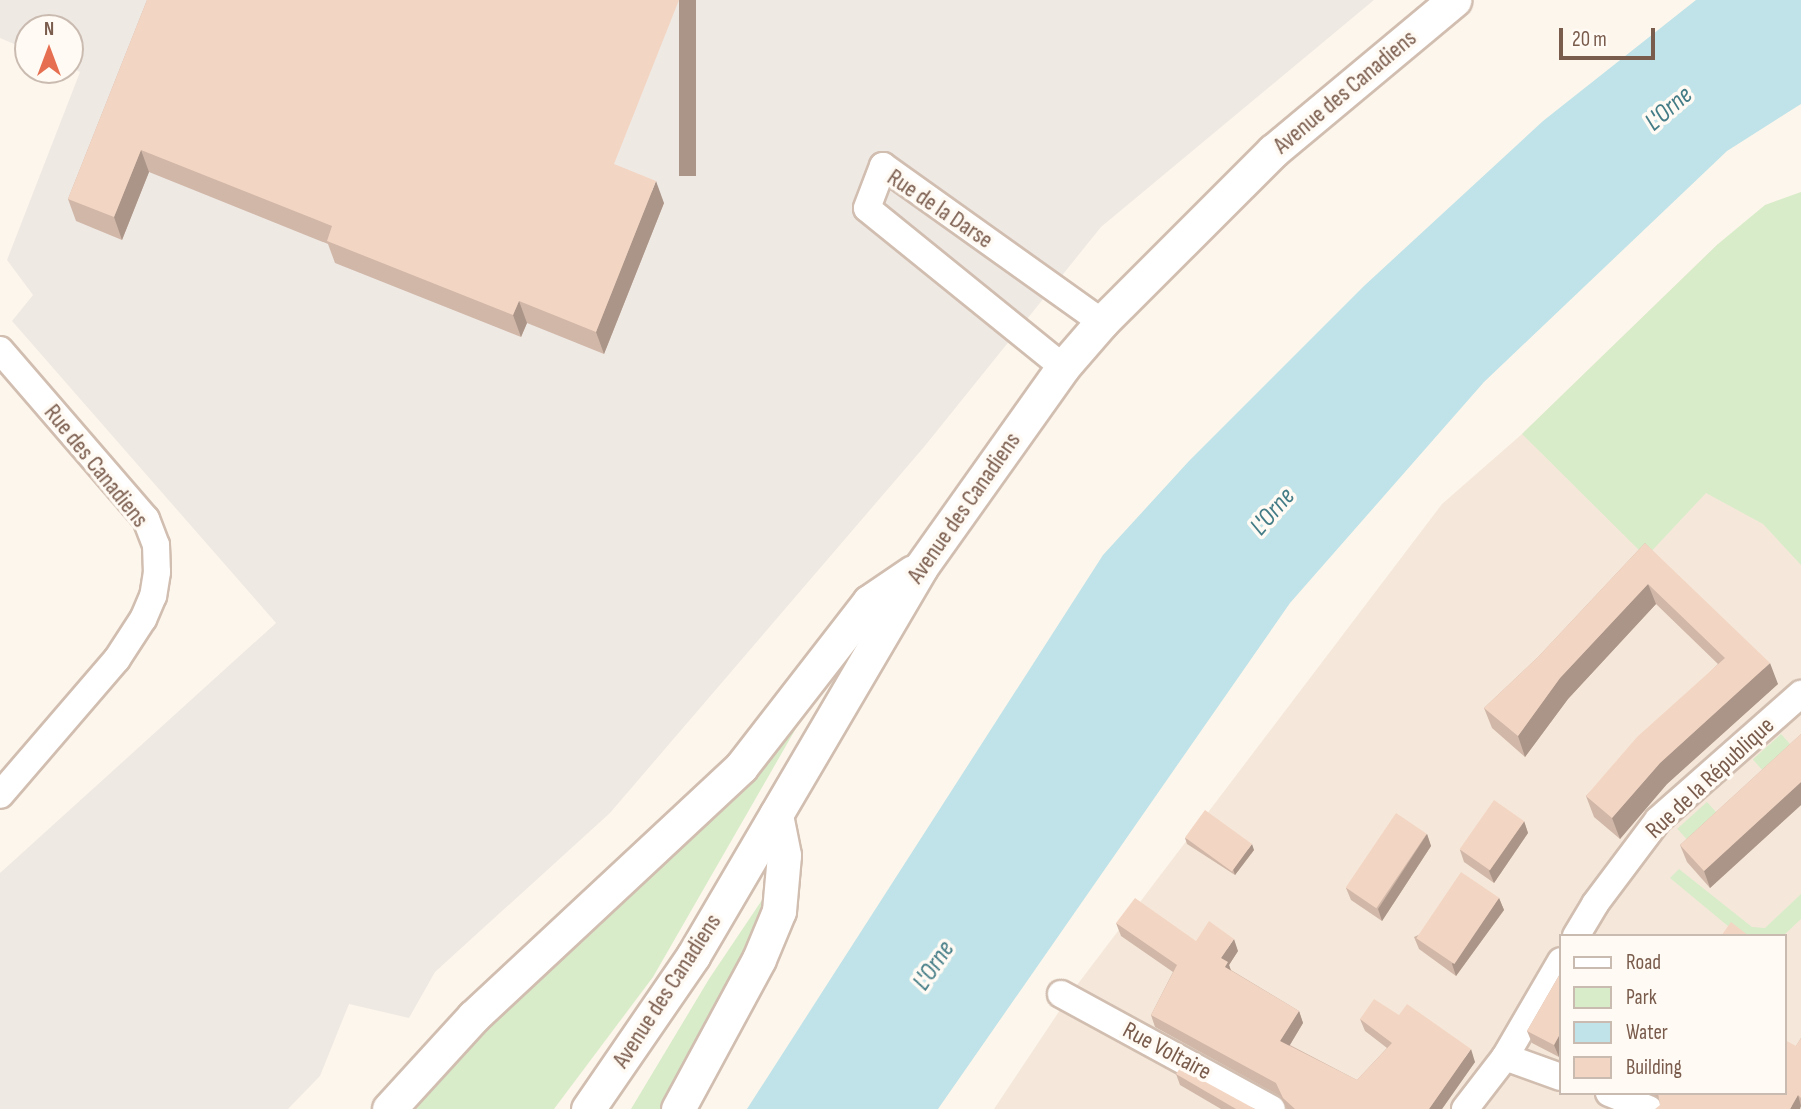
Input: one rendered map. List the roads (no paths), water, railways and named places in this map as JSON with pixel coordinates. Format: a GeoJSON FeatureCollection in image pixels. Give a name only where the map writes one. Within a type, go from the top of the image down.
{"type":"FeatureCollection","features":[{"type":"Feature","properties":{"kind":"street","name":"Avenue des Canadiens"},"geometry":{"type":"LineString","coordinates":[[588,1109],[694,956],[920,567],[1063,367],[1102,322],[1273,151],[1454,0]]}},
{"type":"Feature","properties":{"kind":"street","name":"Rue de la Darse"},"geometry":{"type":"LineString","coordinates":[[1063,367],[867,208],[883,166],[1102,322]]}},
{"type":"Feature","properties":{"kind":"street","name":"Rue des Canadiens"},"geometry":{"type":"LineString","coordinates":[[0,349],[146,519],[156,545],[157,572],[153,596],[117,659],[0,795]]}},
{"type":"Feature","properties":{"kind":"street"},"geometry":{"type":"LineString","coordinates":[[388,1109],[473,1017],[741,767],[869,602],[920,567]]}},
{"type":"Feature","properties":{"kind":"street","name":"Rue de la République"},"geometry":{"type":"LineString","coordinates":[[1577,934],[1595,904],[1658,820],[1801,694]]}},
{"type":"Feature","properties":{"kind":"street"},"geometry":{"type":"LineString","coordinates":[[678,1109],[759,959],[779,911],[784,855],[776,815]]}},
{"type":"Feature","properties":{"kind":"street"},"geometry":{"type":"LineString","coordinates":[[1465,1109],[1504,1057],[1560,963]]}},
{"type":"Feature","properties":{"kind":"street","name":"Rue Voltaire"},"geometry":{"type":"LineString","coordinates":[[1061,994],[1272,1109]]}},
{"type":"Feature","properties":{"kind":"street"},"geometry":{"type":"LineString","coordinates":[[1504,1057],[1560,1077]]}},
{"type":"Feature","properties":{"kind":"street"},"geometry":{"type":"LineString","coordinates":[[1614,1095],[1649,1109]]}},
{"type":"Feature","properties":{"kind":"water","name":"L'Orne"},"geometry":{"type":"Polygon","coordinates":[[[1696,0],[1801,0],[1801,104],[1727,151],[1484,382],[1290,603],[938,1109],[747,1109],[1103,555],[1189,461],[1364,286],[1543,121],[1696,0]]]}}]}
